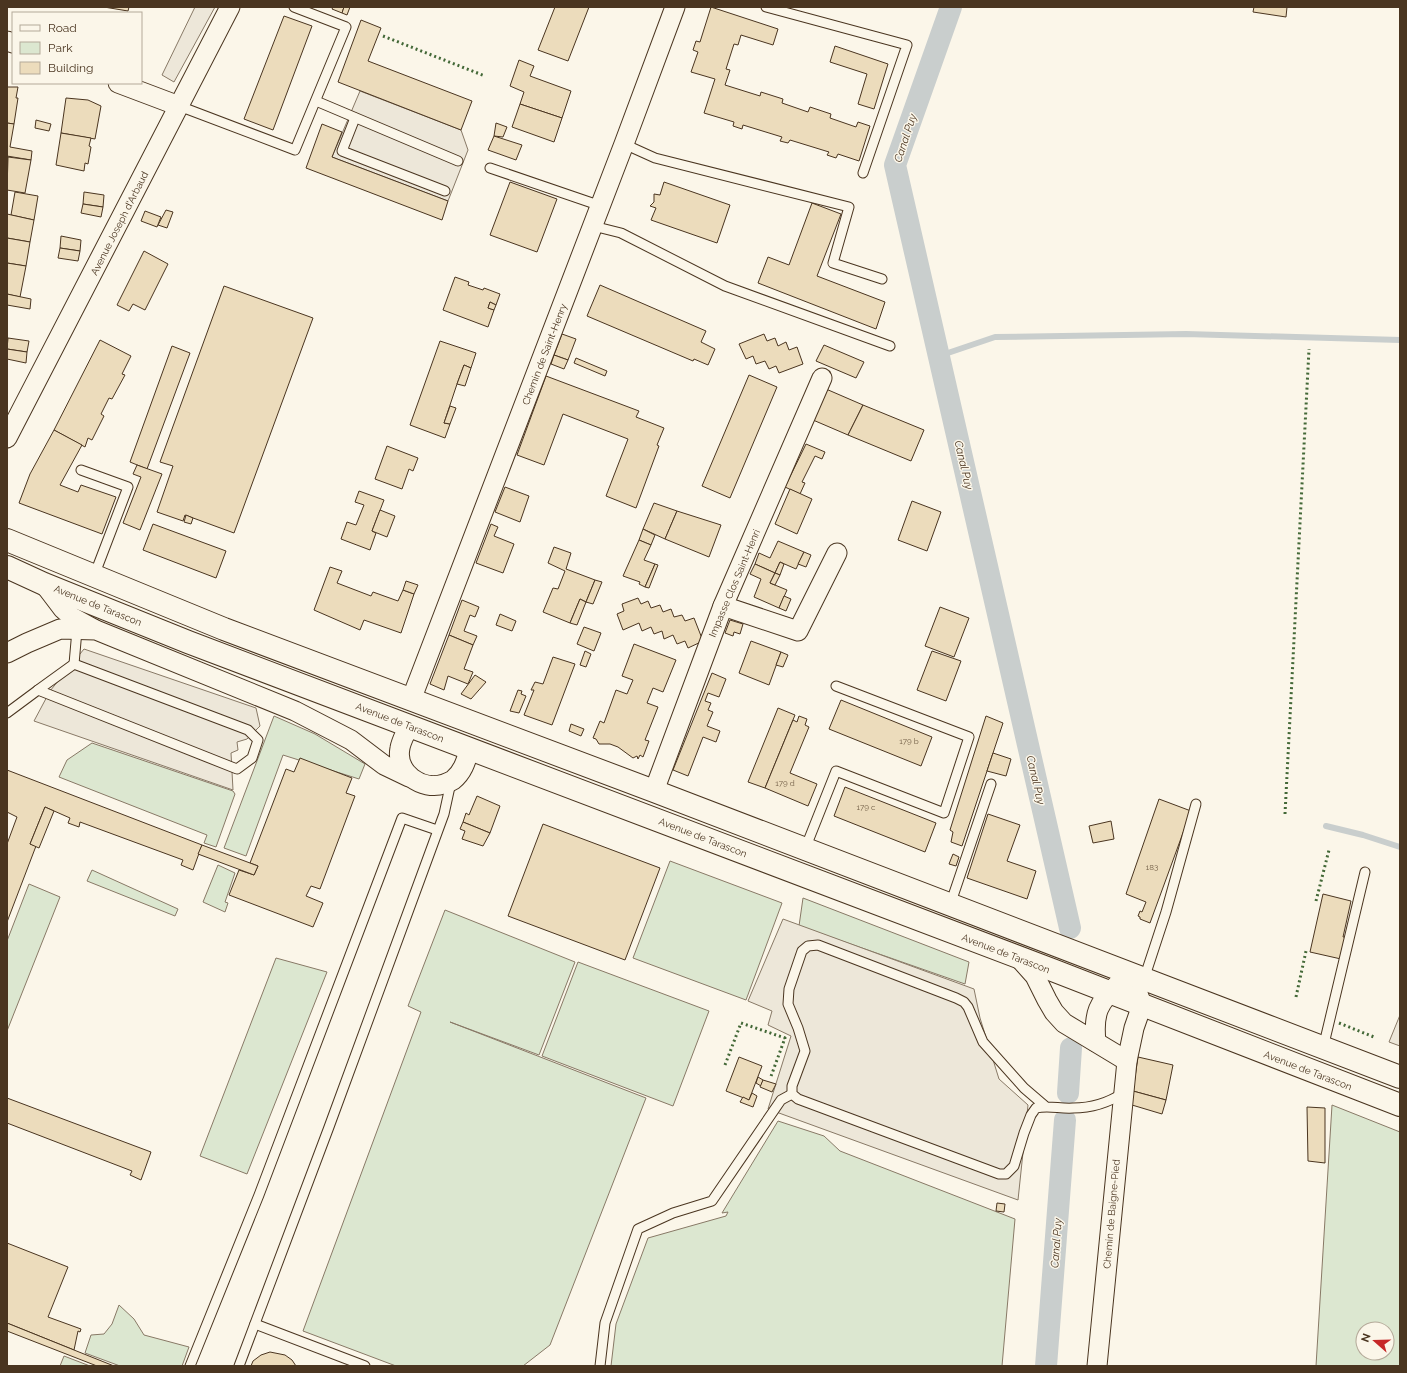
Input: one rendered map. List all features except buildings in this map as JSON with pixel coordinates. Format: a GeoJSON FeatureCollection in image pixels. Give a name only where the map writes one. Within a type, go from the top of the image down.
{"type":"FeatureCollection","features":[{"type":"Feature","properties":{"kind":"main road"},"geometry":{"type":"LineString","coordinates":[[7,540],[224,629],[654,791],[1131,976],[1400,1078]]}},
{"type":"Feature","properties":{"kind":"main road","name":"Avenue de Tarascon"},"geometry":{"type":"LineString","coordinates":[[7,568],[188,642],[1109,992],[1400,1105]]}},
{"type":"Feature","properties":{"kind":"street","name":"Avenue Joseph d'Arbaud"},"geometry":{"type":"LineString","coordinates":[[7,438],[230,7]]}},
{"type":"Feature","properties":{"kind":"street","name":"Chemin de Saint-Henry"},"geometry":{"type":"LineString","coordinates":[[411,700],[601,206],[675,7]]}},
{"type":"Feature","properties":{"kind":"street"},"geometry":{"type":"LineString","coordinates":[[121,84],[179,106]]}},
{"type":"Feature","properties":{"kind":"street","name":"Impasse Clos Saint-Henri"},"geometry":{"type":"LineString","coordinates":[[654,791],[723,606],[822,378]]}},
{"type":"Feature","properties":{"kind":"street"},"geometry":{"type":"LineString","coordinates":[[723,606],[798,631],[837,553]]}},
{"type":"Feature","properties":{"kind":"street"},"geometry":{"type":"LineString","coordinates":[[44,584],[63,609],[72,617],[96,630],[295,711],[352,740],[384,765],[422,785],[437,786],[451,782],[462,771],[470,748]]}},
{"type":"Feature","properties":{"kind":"street"},"geometry":{"type":"LineString","coordinates":[[7,653],[27,643],[60,630],[96,630]]}},
{"type":"Feature","properties":{"kind":"street"},"geometry":{"type":"LineString","coordinates":[[409,725],[400,749],[401,764],[409,777]]}},
{"type":"Feature","properties":{"kind":"street"},"geometry":{"type":"LineString","coordinates":[[1019,958],[1035,976],[1054,1012],[1064,1024],[1127,1061]]}},
{"type":"Feature","properties":{"kind":"street"},"geometry":{"type":"LineString","coordinates":[[1096,1042],[1094,1025],[1101,1003],[1109,992],[1120,982],[1131,976],[1142,1005]]}},
{"type":"Feature","properties":{"kind":"street","name":"Chemin de Baigne-Pied"},"geometry":{"type":"LineString","coordinates":[[1097,1366],[1123,1093],[1127,1061],[1134,1028],[1142,1005]]}},
{"type":"Feature","properties":{"kind":"lane"},"geometry":{"type":"LineString","coordinates":[[179,106],[295,150],[346,27],[294,7]]}},
{"type":"Feature","properties":{"kind":"lane"},"geometry":{"type":"LineString","coordinates":[[766,7],[907,45],[863,173]]}},
{"type":"Feature","properties":{"kind":"lane"},"geometry":{"type":"LineString","coordinates":[[316,101],[458,160]]}},
{"type":"Feature","properties":{"kind":"lane"},"geometry":{"type":"LineString","coordinates":[[355,118],[342,151],[445,192]]}},
{"type":"Feature","properties":{"kind":"lane"},"geometry":{"type":"LineString","coordinates":[[624,144],[655,158],[849,207],[832,263],[882,279]]}},
{"type":"Feature","properties":{"kind":"lane"},"geometry":{"type":"LineString","coordinates":[[490,168],[601,206]]}},
{"type":"Feature","properties":{"kind":"lane"},"geometry":{"type":"LineString","coordinates":[[593,226],[622,233],[725,286],[890,346]]}},
{"type":"Feature","properties":{"kind":"lane"},"geometry":{"type":"LineString","coordinates":[[81,470],[128,487],[94,576]]}},
{"type":"Feature","properties":{"kind":"lane"},"geometry":{"type":"LineString","coordinates":[[7,712],[74,664],[77,630]]}},
{"type":"Feature","properties":{"kind":"lane"},"geometry":{"type":"LineString","coordinates":[[38,690],[238,769],[252,758],[258,740],[248,730],[74,664]]}},
{"type":"Feature","properties":{"kind":"lane"},"geometry":{"type":"LineString","coordinates":[[805,849],[836,771],[944,813],[969,737],[836,686]]}},
{"type":"Feature","properties":{"kind":"lane"},"geometry":{"type":"LineString","coordinates":[[239,1366],[444,814],[451,782]]}},
{"type":"Feature","properties":{"kind":"lane"},"geometry":{"type":"LineString","coordinates":[[950,905],[991,784]]}},
{"type":"Feature","properties":{"kind":"lane"},"geometry":{"type":"LineString","coordinates":[[1131,976],[1166,912],[1196,804]]}},
{"type":"Feature","properties":{"kind":"lane"},"geometry":{"type":"LineString","coordinates":[[190,1366],[259,1196],[402,818],[437,830]]}},
{"type":"Feature","properties":{"kind":"lane"},"geometry":{"type":"LineString","coordinates":[[1323,1048],[1365,872]]}},
{"type":"Feature","properties":{"kind":"lane"},"geometry":{"type":"LineString","coordinates":[[792,1094],[792,1086],[805,1051],[798,1028],[788,1004],[789,989],[802,951],[808,946],[818,946],[964,1002],[968,1007],[983,1042],[1024,1088],[1045,1106]]}},
{"type":"Feature","properties":{"kind":"lane"},"geometry":{"type":"LineString","coordinates":[[792,1094],[798,1099],[999,1174],[1006,1174],[1014,1166],[1024,1133],[1031,1115],[1036,1108],[1045,1106],[1073,1108],[1096,1106],[1123,1093]]}},
{"type":"Feature","properties":{"kind":"lane"},"geometry":{"type":"LineString","coordinates":[[600,1366],[605,1323],[638,1229],[673,1213],[712,1201],[781,1100],[792,1094]]}},
{"type":"Feature","properties":{"kind":"lane"},"geometry":{"type":"LineString","coordinates":[[255,1324],[365,1366]]}},
{"type":"Feature","properties":{"kind":"green space"},"geometry":{"type":"Polygon","coordinates":[[[274,716],[315,734],[365,764],[359,779],[283,755],[246,856],[224,848],[274,716]]]}},
{"type":"Feature","properties":{"kind":"green space"},"geometry":{"type":"Polygon","coordinates":[[[92,743],[233,791],[235,794],[216,847],[204,843],[207,835],[59,777],[67,760],[92,743]]]}},
{"type":"Feature","properties":{"kind":"green space"},"geometry":{"type":"Polygon","coordinates":[[[670,861],[782,903],[746,1000],[633,958],[670,861]]]}},
{"type":"Feature","properties":{"kind":"green space"},"geometry":{"type":"Polygon","coordinates":[[[218,865],[235,873],[225,902],[228,903],[225,912],[203,902],[218,865]]]}},
{"type":"Feature","properties":{"kind":"green space"},"geometry":{"type":"Polygon","coordinates":[[[92,870],[178,909],[175,916],[87,881],[92,870]]]}},
{"type":"Feature","properties":{"kind":"green space"},"geometry":{"type":"Polygon","coordinates":[[[29,884],[60,897],[7,1031],[7,941],[29,884]]]}},
{"type":"Feature","properties":{"kind":"green space"},"geometry":{"type":"Polygon","coordinates":[[[803,898],[969,962],[965,984],[799,926],[803,898]]]}},
{"type":"Feature","properties":{"kind":"green space"},"geometry":{"type":"Polygon","coordinates":[[[445,910],[575,962],[539,1055],[450,1022],[646,1098],[550,1345],[523,1366],[396,1366],[303,1331],[421,1012],[408,1006],[445,910]]]}},
{"type":"Feature","properties":{"kind":"green space"},"geometry":{"type":"Polygon","coordinates":[[[276,958],[327,972],[247,1174],[200,1156],[276,958]]]}},
{"type":"Feature","properties":{"kind":"green space"},"geometry":{"type":"Polygon","coordinates":[[[578,962],[709,1011],[673,1106],[542,1056],[578,962]]]}},
{"type":"Feature","properties":{"kind":"green space"},"geometry":{"type":"Polygon","coordinates":[[[1332,1105],[1400,1132],[1400,1366],[1316,1366],[1332,1105]]]}},
{"type":"Feature","properties":{"kind":"green space"},"geometry":{"type":"Polygon","coordinates":[[[778,1121],[824,1136],[840,1151],[1015,1219],[1002,1366],[611,1366],[616,1324],[648,1238],[726,1216],[728,1212],[722,1213],[778,1121]]]}},
{"type":"Feature","properties":{"kind":"green space"},"geometry":{"type":"Polygon","coordinates":[[[119,1305],[134,1319],[144,1335],[189,1347],[182,1366],[120,1366],[85,1353],[91,1335],[104,1334],[112,1324],[119,1305]]]}},
{"type":"Feature","properties":{"kind":"green space"},"geometry":{"type":"Polygon","coordinates":[[[64,1356],[90,1366],[60,1366],[64,1356]]]}},
{"type":"Feature","properties":{"kind":"shaded area"},"geometry":{"type":"Polygon","coordinates":[[[195,7],[215,7],[174,82],[162,75],[195,7]]]}},
{"type":"Feature","properties":{"kind":"shaded area"},"geometry":{"type":"Polygon","coordinates":[[[360,91],[461,130],[468,150],[448,201],[332,157],[360,91]]]}},
{"type":"Feature","properties":{"kind":"shaded area"},"geometry":{"type":"Polygon","coordinates":[[[84,649],[256,708],[260,726],[247,739],[237,742],[238,750],[231,753],[233,790],[34,721],[50,691],[84,649]]]}},
{"type":"Feature","properties":{"kind":"shaded area"},"geometry":{"type":"Polygon","coordinates":[[[783,919],[974,989],[980,1018],[999,1079],[1028,1105],[1018,1200],[768,1109],[791,1036],[768,1025],[772,1011],[748,1001],[783,919]]]}},
{"type":"Feature","properties":{"kind":"shaded area"},"geometry":{"type":"Polygon","coordinates":[[[1400,1015],[1400,1046],[1389,1042],[1400,1015]]]}},
{"type":"Feature","properties":{"kind":"waterway","name":"Canal Puy"},"geometry":{"type":"LineString","coordinates":[[951,7],[895,165],[1070,928]]}},
{"type":"Feature","properties":{"kind":"waterway"},"geometry":{"type":"LineString","coordinates":[[939,356],[995,337],[1186,334],[1400,340]]}},
{"type":"Feature","properties":{"kind":"waterway"},"geometry":{"type":"LineString","coordinates":[[1326,826],[1363,835],[1400,847]]}},
{"type":"Feature","properties":{"kind":"waterway","name":"Canal Puy"},"geometry":{"type":"LineString","coordinates":[[1068,1093],[1071,1048]]}},
{"type":"Feature","properties":{"kind":"waterway","name":"Canal Puy"},"geometry":{"type":"LineString","coordinates":[[1046,1366],[1065,1120]]}},
{"type":"Feature","properties":{"kind":"hedge"},"geometry":{"type":"LineString","coordinates":[[383,36],[485,76]]}},
{"type":"Feature","properties":{"kind":"hedge"},"geometry":{"type":"LineString","coordinates":[[1285,814],[1309,349]]}},
{"type":"Feature","properties":{"kind":"hedge"},"geometry":{"type":"LineString","coordinates":[[1316,901],[1329,850]]}},
{"type":"Feature","properties":{"kind":"hedge"},"geometry":{"type":"LineString","coordinates":[[1296,997],[1306,951]]}},
{"type":"Feature","properties":{"kind":"hedge"},"geometry":{"type":"LineString","coordinates":[[725,1065],[741,1023],[785,1038],[770,1079]]}},
{"type":"Feature","properties":{"kind":"hedge"},"geometry":{"type":"LineString","coordinates":[[1339,1023],[1374,1037]]}}]}
